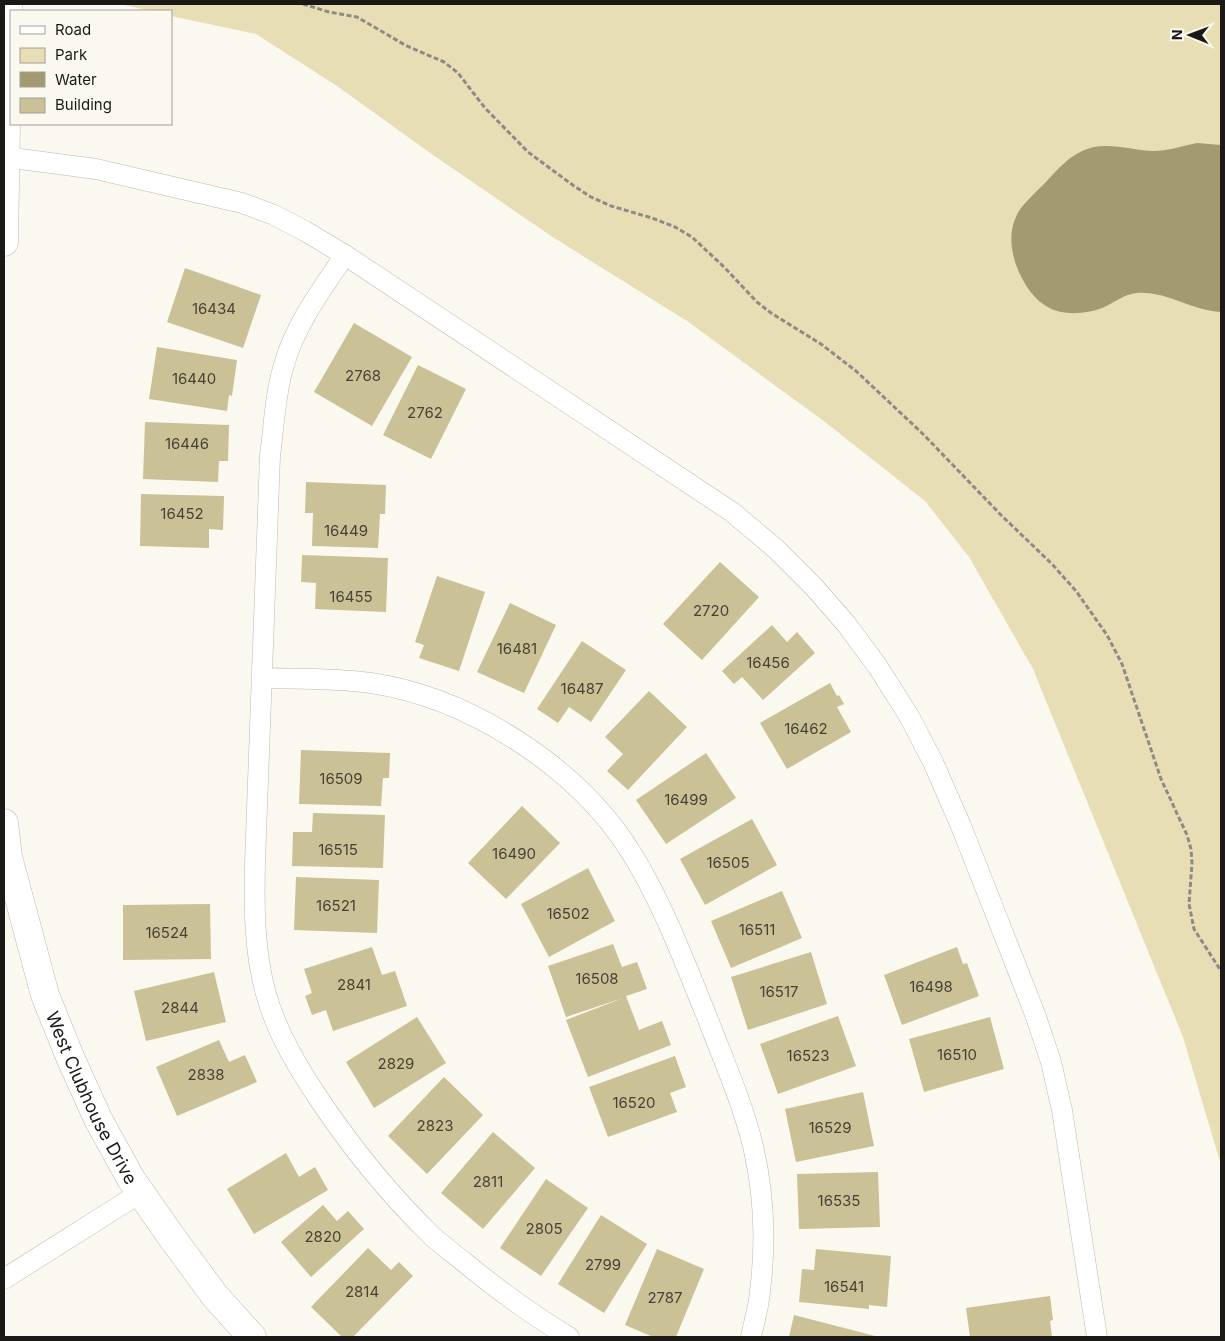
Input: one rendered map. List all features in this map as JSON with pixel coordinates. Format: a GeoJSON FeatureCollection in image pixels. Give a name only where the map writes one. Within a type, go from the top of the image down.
{"type":"FeatureCollection","features":[{"type":"Feature","properties":{"kind":"street"},"geometry":{"type":"LineString","coordinates":[[4,242],[8,4]]}},
{"type":"Feature","properties":{"kind":"street"},"geometry":{"type":"LineString","coordinates":[[5,156],[96,169],[242,203],[274,215],[305,231],[732,512],[776,549],[814,587],[847,625],[878,667],[909,716],[925,746],[961,826],[1035,1014],[1051,1062],[1062,1110],[1097,1337]]}},
{"type":"Feature","properties":{"kind":"street"},"geometry":{"type":"LineString","coordinates":[[344,255],[297,333],[284,365],[276,402],[270,456],[254,918],[260,967],[266,994],[278,1028],[308,1083],[342,1133],[384,1186],[434,1237],[477,1273],[532,1315],[569,1337]]}},
{"type":"Feature","properties":{"kind":"street"},"geometry":{"type":"LineString","coordinates":[[263,678],[326,679],[371,683],[410,691],[449,705],[488,723],[533,751],[573,783],[604,816],[632,853],[658,901],[700,1001],[739,1099],[753,1146],[762,1197],[764,1247],[760,1292],[751,1337]]}},
{"type":"Feature","properties":{"kind":"street","name":"West Clubhouse Drive"},"geometry":{"type":"LineString","coordinates":[[4,823],[8,857],[45,995],[98,1119],[140,1193],[214,1296],[252,1337]]}},
{"type":"Feature","properties":{"kind":"street"},"geometry":{"type":"LineString","coordinates":[[4,1279],[140,1193]]}},
{"type":"Feature","properties":{"kind":"path"},"geometry":{"type":"LineString","coordinates":[[303,4],[357,17],[405,45],[444,62],[458,73],[485,108],[522,146],[574,186],[592,198],[611,206],[652,218],[675,227],[692,237],[752,297],[771,313],[821,344],[856,371],[923,434],[1001,515],[1052,564],[1076,591],[1107,635],[1122,664],[1162,779],[1187,835],[1192,863],[1189,904],[1194,929],[1221,972]]}},
{"type":"Feature","properties":{"kind":"green space"},"geometry":{"type":"Polygon","coordinates":[[[120,4],[1221,4],[1221,1165],[1183,1037],[1033,669],[969,557],[925,501],[825,422],[687,321],[551,236],[337,86],[256,34],[172,16],[172,10],[147,10],[120,4]]]}},
{"type":"Feature","properties":{"kind":"water"},"geometry":{"type":"Polygon","coordinates":[[[1197,143],[1221,145],[1221,312],[1210,311],[1159,295],[1137,293],[1123,297],[1097,310],[1068,313],[1052,309],[1034,296],[1019,273],[1013,255],[1011,235],[1016,217],[1021,208],[1062,165],[1082,151],[1099,146],[1117,146],[1153,151],[1197,143]]]}},
{"type":"Feature","properties":{"kind":"building"},"geometry":{"type":"Polygon","coordinates":[[[185,268],[261,295],[243,348],[167,322],[185,268]]]}},
{"type":"Feature","properties":{"kind":"building"},"geometry":{"type":"Polygon","coordinates":[[[354,323],[412,357],[372,426],[314,392],[354,323]]]}},
{"type":"Feature","properties":{"kind":"building"},"geometry":{"type":"Polygon","coordinates":[[[157,347],[237,360],[232,396],[229,395],[227,411],[149,399],[157,347]]]}},
{"type":"Feature","properties":{"kind":"building"},"geometry":{"type":"Polygon","coordinates":[[[418,365],[466,389],[431,459],[383,435],[418,365]]]}},
{"type":"Feature","properties":{"kind":"building"},"geometry":{"type":"Polygon","coordinates":[[[145,422],[229,425],[228,461],[219,461],[218,482],[143,479],[145,422]]]}},
{"type":"Feature","properties":{"kind":"building"},"geometry":{"type":"Polygon","coordinates":[[[306,482],[386,485],[385,514],[380,514],[378,548],[312,546],[313,513],[305,513],[306,482]]]}},
{"type":"Feature","properties":{"kind":"building"},"geometry":{"type":"Polygon","coordinates":[[[141,494],[224,496],[223,530],[209,529],[209,548],[140,546],[141,494]]]}},
{"type":"Feature","properties":{"kind":"building"},"geometry":{"type":"Polygon","coordinates":[[[302,555],[388,558],[386,612],[315,609],[316,583],[301,582],[302,555]]]}},
{"type":"Feature","properties":{"kind":"building"},"geometry":{"type":"Polygon","coordinates":[[[720,562],[759,597],[702,660],[663,624],[720,562]]]}},
{"type":"Feature","properties":{"kind":"building"},"geometry":{"type":"Polygon","coordinates":[[[437,576],[485,592],[459,671],[419,658],[424,645],[415,642],[437,576]]]}},
{"type":"Feature","properties":{"kind":"building"},"geometry":{"type":"Polygon","coordinates":[[[510,603],[556,625],[524,693],[477,672],[510,603]]]}},
{"type":"Feature","properties":{"kind":"building"},"geometry":{"type":"Polygon","coordinates":[[[772,625],[787,642],[797,632],[815,653],[763,700],[742,677],[734,684],[722,671],[772,625]]]}},
{"type":"Feature","properties":{"kind":"building"},"geometry":{"type":"Polygon","coordinates":[[[582,641],[626,670],[591,722],[569,707],[558,723],[537,709],[582,641]]]}},
{"type":"Feature","properties":{"kind":"building"},"geometry":{"type":"Polygon","coordinates":[[[830,683],[844,704],[837,707],[851,732],[787,769],[760,723],[830,683]]]}},
{"type":"Feature","properties":{"kind":"building"},"geometry":{"type":"Polygon","coordinates":[[[649,691],[687,727],[628,790],[607,771],[623,754],[605,737],[649,691]]]}},
{"type":"Feature","properties":{"kind":"building"},"geometry":{"type":"Polygon","coordinates":[[[301,750],[390,753],[389,778],[383,778],[381,806],[299,804],[301,750]]]}},
{"type":"Feature","properties":{"kind":"building"},"geometry":{"type":"Polygon","coordinates":[[[706,753],[736,798],[666,844],[636,800],[706,753]]]}},
{"type":"Feature","properties":{"kind":"building"},"geometry":{"type":"Polygon","coordinates":[[[522,806],[560,843],[506,899],[468,863],[522,806]]]}},
{"type":"Feature","properties":{"kind":"building"},"geometry":{"type":"Polygon","coordinates":[[[313,813],[385,815],[383,868],[292,866],[293,832],[312,832],[313,813]]]}},
{"type":"Feature","properties":{"kind":"building"},"geometry":{"type":"Polygon","coordinates":[[[752,819],[777,865],[705,905],[680,859],[752,819]]]}},
{"type":"Feature","properties":{"kind":"building"},"geometry":{"type":"Polygon","coordinates":[[[588,868],[615,921],[549,957],[521,904],[588,868]]]}},
{"type":"Feature","properties":{"kind":"building"},"geometry":{"type":"Polygon","coordinates":[[[296,877],[379,880],[377,933],[294,930],[296,877]]]}},
{"type":"Feature","properties":{"kind":"building"},"geometry":{"type":"Polygon","coordinates":[[[782,891],[802,938],[731,968],[711,921],[782,891]]]}},
{"type":"Feature","properties":{"kind":"building"},"geometry":{"type":"Polygon","coordinates":[[[210,904],[211,959],[123,960],[123,905],[210,904]]]}},
{"type":"Feature","properties":{"kind":"building"},"geometry":{"type":"Polygon","coordinates":[[[613,944],[622,967],[637,962],[647,989],[626,996],[639,1030],[662,1021],[671,1045],[588,1077],[566,1020],[623,998],[566,1017],[548,966],[613,944]]]}},
{"type":"Feature","properties":{"kind":"building"},"geometry":{"type":"Polygon","coordinates":[[[372,947],[382,975],[395,971],[407,1006],[333,1031],[326,1010],[312,1015],[305,996],[312,993],[304,969],[372,947]]]}},
{"type":"Feature","properties":{"kind":"building"},"geometry":{"type":"Polygon","coordinates":[[[957,947],[963,964],[967,963],[979,996],[902,1025],[884,975],[957,947]]]}},
{"type":"Feature","properties":{"kind":"building"},"geometry":{"type":"Polygon","coordinates":[[[811,952],[827,1004],[748,1030],[731,977],[811,952]]]}},
{"type":"Feature","properties":{"kind":"building"},"geometry":{"type":"Polygon","coordinates":[[[214,972],[226,1022],[146,1041],[134,991],[214,972]]]}},
{"type":"Feature","properties":{"kind":"building"},"geometry":{"type":"Polygon","coordinates":[[[838,1016],[856,1066],[778,1094],[760,1044],[838,1016]]]}},
{"type":"Feature","properties":{"kind":"building"},"geometry":{"type":"Polygon","coordinates":[[[417,1017],[446,1063],[374,1108],[346,1062],[417,1017]]]}},
{"type":"Feature","properties":{"kind":"building"},"geometry":{"type":"Polygon","coordinates":[[[990,1017],[1004,1069],[924,1092],[909,1039],[990,1017]]]}},
{"type":"Feature","properties":{"kind":"building"},"geometry":{"type":"Polygon","coordinates":[[[219,1040],[229,1062],[245,1055],[257,1082],[177,1116],[156,1067],[219,1040]]]}},
{"type":"Feature","properties":{"kind":"building"},"geometry":{"type":"Polygon","coordinates":[[[675,1056],[686,1087],[670,1093],[677,1112],[608,1137],[589,1087],[675,1056]]]}},
{"type":"Feature","properties":{"kind":"building"},"geometry":{"type":"Polygon","coordinates":[[[444,1077],[483,1115],[427,1174],[388,1136],[444,1077]]]}},
{"type":"Feature","properties":{"kind":"building"},"geometry":{"type":"Polygon","coordinates":[[[863,1092],[874,1146],[796,1162],[785,1109],[863,1092]]]}},
{"type":"Feature","properties":{"kind":"building"},"geometry":{"type":"Polygon","coordinates":[[[493,1132],[535,1168],[483,1229],[441,1193],[493,1132]]]}},
{"type":"Feature","properties":{"kind":"building"},"geometry":{"type":"Polygon","coordinates":[[[286,1153],[299,1177],[315,1167],[328,1190],[254,1234],[227,1189],[286,1153]]]}},
{"type":"Feature","properties":{"kind":"building"},"geometry":{"type":"Polygon","coordinates":[[[878,1172],[880,1227],[799,1229],[797,1174],[878,1172]]]}},
{"type":"Feature","properties":{"kind":"building"},"geometry":{"type":"Polygon","coordinates":[[[546,1179],[588,1208],[541,1276],[500,1248],[546,1179]]]}},
{"type":"Feature","properties":{"kind":"building"},"geometry":{"type":"Polygon","coordinates":[[[323,1205],[337,1221],[348,1211],[364,1229],[311,1277],[281,1242],[323,1205]]]}},
{"type":"Feature","properties":{"kind":"building"},"geometry":{"type":"Polygon","coordinates":[[[601,1215],[647,1244],[604,1313],[558,1284],[601,1215]]]}},
{"type":"Feature","properties":{"kind":"building"},"geometry":{"type":"Polygon","coordinates":[[[368,1248],[391,1270],[399,1262],[413,1276],[353,1337],[342,1337],[311,1307],[368,1248]]]}},
{"type":"Feature","properties":{"kind":"building"},"geometry":{"type":"Polygon","coordinates":[[[657,1249],[704,1269],[676,1337],[653,1337],[625,1325],[657,1249]]]}},
{"type":"Feature","properties":{"kind":"building"},"geometry":{"type":"Polygon","coordinates":[[[816,1249],[891,1256],[887,1307],[869,1305],[869,1309],[799,1302],[802,1269],[814,1270],[816,1249]]]}},
{"type":"Feature","properties":{"kind":"building"},"geometry":{"type":"Polygon","coordinates":[[[1050,1296],[1053,1320],[1050,1321],[1052,1337],[970,1337],[966,1308],[1050,1296]]]}},
{"type":"Feature","properties":{"kind":"building"},"geometry":{"type":"Polygon","coordinates":[[[794,1315],[879,1337],[789,1337],[794,1315]]]}}]}
